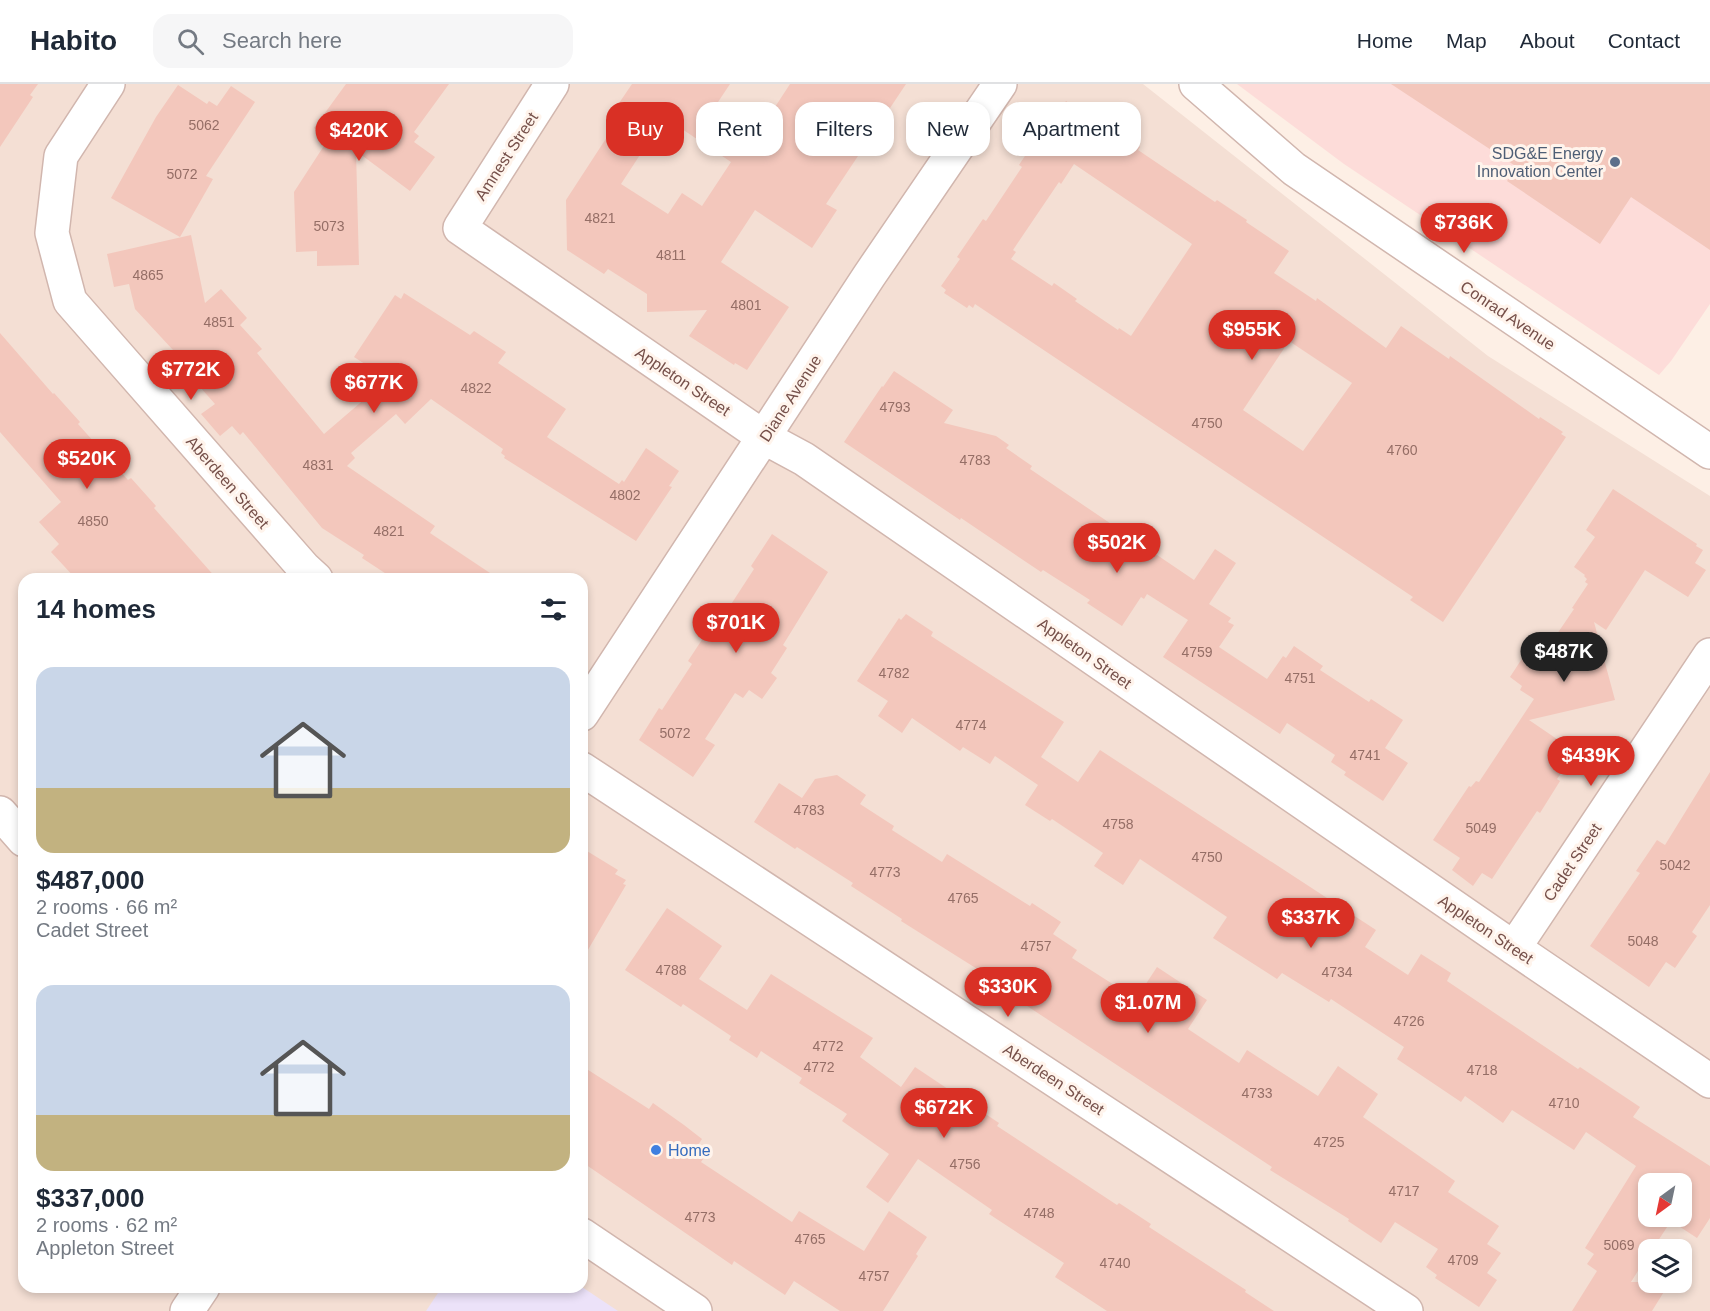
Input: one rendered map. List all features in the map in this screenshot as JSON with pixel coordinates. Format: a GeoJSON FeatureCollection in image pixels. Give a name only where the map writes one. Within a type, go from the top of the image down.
{"type":"FeatureCollection","features":[{"type":"Feature","properties":{"kind":"street","name":"Aberdeen Street"},"geometry":{"type":"LineString","coordinates":[[108,84],[60,156],[52,233],[70,301],[309,573]]}},
{"type":"Feature","properties":{"kind":"street","name":"Amnest Street"},"geometry":{"type":"LineString","coordinates":[[460,228],[552,84]]}},
{"type":"Feature","properties":{"kind":"street","name":"Diane Avenue"},"geometry":{"type":"LineString","coordinates":[[588,705],[869,276],[1000,84]]}},
{"type":"Feature","properties":{"kind":"street","name":"Conrad Avenue"},"geometry":{"type":"LineString","coordinates":[[1196,84],[1294,169],[1710,452]]}},
{"type":"Feature","properties":{"kind":"street","name":"Appleton Street"},"geometry":{"type":"LineString","coordinates":[[460,228],[765,438],[814,466],[1710,1081]]}},
{"type":"Feature","properties":{"kind":"street","name":"Cadet Street"},"geometry":{"type":"LineString","coordinates":[[1514,948],[1710,655]]}},
{"type":"Feature","properties":{"kind":"street","name":"Aberdeen Street"},"geometry":{"type":"LineString","coordinates":[[588,773],[1406,1311]]}},
{"type":"Feature","properties":{"kind":"street"},"geometry":{"type":"LineString","coordinates":[[0,813],[18,833]]}},
{"type":"Feature","properties":{"kind":"street"},"geometry":{"type":"LineString","coordinates":[[588,1239],[695,1311]]}},
{"type":"Feature","properties":{"kind":"street"},"geometry":{"type":"LineString","coordinates":[[187,1311],[199,1293]]}},
{"type":"Feature","properties":{"kind":"shaded area"},"geometry":{"type":"Polygon","coordinates":[[[0,84],[1143,84],[1488,356],[1710,496],[1710,1311],[0,1311],[0,84]]]}},
{"type":"Feature","properties":{"kind":"shaded area"},"geometry":{"type":"Polygon","coordinates":[[[1237,84],[1710,84],[1710,304],[1659,375],[1344,164],[1237,84]]]}},
{"type":"Feature","properties":{"kind":"shaded area"},"geometry":{"type":"Polygon","coordinates":[[[588,1291],[618,1311],[426,1311],[438,1293],[588,1293],[588,1291]]]}},
{"type":"Feature","properties":{"kind":"building"},"geometry":{"type":"Polygon","coordinates":[[[0,84],[38,84],[30,95],[33,97],[0,147],[0,84]]]}},
{"type":"Feature","properties":{"kind":"building"},"geometry":{"type":"Polygon","coordinates":[[[346,84],[449,84],[414,132],[419,136],[414,142],[435,157],[410,191],[356,151],[359,265],[317,266],[317,251],[296,252],[294,192],[329,138],[314,128],[346,84]]]}},
{"type":"Feature","properties":{"kind":"building"},"geometry":{"type":"Polygon","coordinates":[[[632,84],[730,84],[718,102],[696,102],[696,138],[684,130],[684,102],[620,102],[632,84]]]}},
{"type":"Feature","properties":{"kind":"building"},"geometry":{"type":"Polygon","coordinates":[[[790,84],[906,84],[894,102],[795,102],[795,156],[858,156],[826,204],[837,210],[812,248],[755,210],[721,262],[789,307],[747,370],[735,363],[734,365],[689,336],[707,310],[647,312],[647,294],[608,269],[604,274],[567,250],[566,200],[606,139],[606,156],[639,156],[621,184],[668,214],[682,193],[702,206],[731,162],[722,156],[783,156],[783,102],[778,102],[790,84]]]}},
{"type":"Feature","properties":{"kind":"building","name":"SDG&E Energy Innovation Center"},"geometry":{"type":"Polygon","coordinates":[[[1391,84],[1710,84],[1710,250],[1631,197],[1600,244],[1507,181],[1517,167],[1391,84]]]}},
{"type":"Feature","properties":{"kind":"building"},"geometry":{"type":"Polygon","coordinates":[[[178,85],[207,104],[209,101],[217,106],[231,86],[255,102],[206,176],[213,179],[180,237],[111,198],[156,117],[178,85]]]}},
{"type":"Feature","properties":{"kind":"building"},"geometry":{"type":"Polygon","coordinates":[[[1141,152],[1215,202],[1217,200],[1247,220],[1246,222],[1289,251],[1274,273],[1316,301],[1317,298],[1386,348],[1401,326],[1449,359],[1450,356],[1539,419],[1540,417],[1563,432],[1561,434],[1566,437],[1443,622],[1410,600],[1413,597],[975,304],[973,308],[969,305],[967,308],[944,293],[946,290],[941,286],[960,259],[957,257],[983,219],[986,221],[1022,167],[1019,165],[1025,156],[1141,156],[1141,152]],[[1074,164],[1061,184],[1059,182],[1013,250],[1016,252],[1011,259],[1052,286],[1054,283],[1077,299],[1075,301],[1118,330],[1119,328],[1131,336],[1192,244],[1074,164]],[[1289,341],[1243,410],[1303,451],[1352,383],[1289,341]]]}},
{"type":"Feature","properties":{"kind":"building"},"geometry":{"type":"Polygon","coordinates":[[[191,235],[205,303],[221,289],[247,318],[240,325],[262,349],[257,353],[324,434],[388,379],[354,357],[395,295],[401,299],[404,293],[470,335],[474,331],[506,352],[498,363],[566,409],[547,437],[619,484],[622,480],[624,482],[646,448],[679,471],[669,486],[672,487],[636,541],[504,458],[505,456],[501,453],[503,449],[431,399],[405,424],[396,414],[351,453],[355,458],[347,466],[435,526],[430,533],[490,573],[385,573],[362,558],[364,555],[322,528],[243,432],[240,435],[232,426],[220,436],[201,414],[215,404],[170,353],[173,350],[135,309],[129,284],[114,287],[107,254],[191,235]]]}},
{"type":"Feature","properties":{"kind":"building"},"geometry":{"type":"Polygon","coordinates":[[[0,333],[80,422],[78,424],[128,480],[131,478],[156,506],[154,508],[212,573],[70,573],[51,552],[59,544],[39,522],[61,502],[0,432],[0,333]]]}},
{"type":"Feature","properties":{"kind":"building"},"geometry":{"type":"Polygon","coordinates":[[[894,371],[953,410],[944,423],[996,436],[1009,445],[1006,448],[1032,466],[1030,469],[1194,580],[1215,549],[1236,563],[1209,604],[1231,618],[1228,622],[1234,625],[1219,647],[1267,679],[1283,656],[1286,658],[1294,646],[1323,666],[1320,670],[1369,702],[1371,699],[1403,720],[1385,748],[1408,763],[1383,801],[1344,775],[1346,772],[1331,762],[1335,755],[1287,723],[1280,734],[1163,657],[1188,620],[1147,594],[1144,599],[1141,597],[1122,626],[1087,603],[1090,600],[1043,570],[1041,572],[961,518],[960,520],[844,442],[894,371]]]}},
{"type":"Feature","properties":{"kind":"building"},"geometry":{"type":"Polygon","coordinates":[[[1613,489],[1697,544],[1696,546],[1703,550],[1695,563],[1706,570],[1688,597],[1645,570],[1606,630],[1594,622],[1615,700],[1529,720],[1576,752],[1557,779],[1560,781],[1540,813],[1537,811],[1492,879],[1482,873],[1473,886],[1452,870],[1460,858],[1433,840],[1469,786],[1471,787],[1476,781],[1479,782],[1534,699],[1520,690],[1522,686],[1510,677],[1527,651],[1540,659],[1588,584],[1585,582],[1587,579],[1585,575],[1574,567],[1595,537],[1586,530],[1613,489]]]}},
{"type":"Feature","properties":{"kind":"building"},"geometry":{"type":"Polygon","coordinates":[[[772,534],[828,572],[783,645],[787,648],[771,673],[777,678],[762,699],[749,690],[743,698],[735,693],[705,739],[715,745],[693,777],[639,740],[659,708],[662,710],[692,664],[688,661],[709,629],[713,632],[754,569],[751,566],[772,534]]]}},
{"type":"Feature","properties":{"kind":"building"},"geometry":{"type":"Polygon","coordinates":[[[906,614],[933,632],[931,636],[1064,722],[1041,757],[1078,782],[1100,750],[1376,930],[1365,947],[1408,975],[1421,954],[1451,973],[1447,981],[1578,1069],[1580,1067],[1640,1107],[1633,1117],[1710,1166],[1710,1218],[1697,1238],[1680,1227],[1692,1227],[1692,1173],[1638,1173],[1638,1227],[1667,1227],[1659,1239],[1638,1239],[1638,1271],[1631,1282],[1638,1282],[1638,1293],[1663,1293],[1652,1311],[1572,1311],[1597,1271],[1587,1264],[1594,1254],[1585,1248],[1636,1166],[1586,1132],[1574,1150],[1512,1110],[1503,1123],[1465,1096],[1461,1102],[1397,1059],[1404,1047],[1331,999],[1329,1002],[1282,973],[1277,979],[1213,938],[1227,917],[1140,859],[1123,885],[1094,866],[1103,853],[1052,819],[1050,821],[1025,805],[1038,785],[995,756],[990,764],[963,747],[960,751],[912,718],[902,733],[878,716],[888,701],[857,681],[899,618],[901,620],[906,614]]]}},
{"type":"Feature","properties":{"kind":"building"},"geometry":{"type":"Polygon","coordinates":[[[1710,772],[1710,905],[1692,932],[1697,936],[1675,968],[1666,962],[1649,987],[1590,946],[1640,873],[1636,871],[1657,840],[1665,845],[1710,772]]]}},
{"type":"Feature","properties":{"kind":"building"},"geometry":{"type":"Polygon","coordinates":[[[837,775],[866,795],[860,804],[894,826],[892,830],[942,862],[947,854],[1030,906],[1032,903],[1061,922],[1053,934],[1077,950],[1072,958],[1136,999],[1157,967],[1207,1000],[1188,1029],[1239,1063],[1247,1050],[1318,1096],[1338,1066],[1378,1094],[1363,1117],[1455,1181],[1448,1192],[1499,1226],[1487,1244],[1501,1253],[1487,1273],[1497,1280],[1479,1307],[1435,1278],[1437,1275],[1426,1267],[1438,1249],[1395,1222],[1381,1243],[1348,1221],[1349,1219],[1270,1170],[1272,1167],[980,975],[982,972],[901,921],[902,919],[851,886],[853,883],[754,822],[779,783],[802,798],[815,779],[837,775]]]}},
{"type":"Feature","properties":{"kind":"building"},"geometry":{"type":"Polygon","coordinates":[[[588,852],[618,870],[615,874],[626,880],[623,884],[626,885],[588,950],[588,852]]]}},
{"type":"Feature","properties":{"kind":"building"},"geometry":{"type":"Polygon","coordinates":[[[667,908],[722,946],[699,979],[747,1010],[771,974],[873,1038],[860,1057],[901,1087],[915,1067],[999,1123],[997,1126],[1117,1205],[1119,1203],[1151,1224],[1149,1227],[1246,1290],[1245,1292],[1274,1311],[1107,1311],[1055,1277],[1064,1263],[989,1214],[992,1210],[918,1159],[888,1203],[866,1187],[889,1154],[842,1121],[847,1114],[799,1083],[802,1078],[761,1051],[757,1058],[729,1040],[731,1036],[683,1004],[681,1007],[625,970],[667,908]]]}},
{"type":"Feature","properties":{"kind":"building"},"geometry":{"type":"Polygon","coordinates":[[[588,1070],[649,1109],[653,1103],[684,1125],[702,1139],[696,1148],[706,1155],[701,1162],[792,1222],[799,1211],[864,1251],[889,1211],[927,1237],[916,1254],[918,1256],[883,1311],[840,1311],[794,1281],[785,1295],[734,1261],[732,1265],[588,1166],[588,1070]]]}},
{"type":"Feature","properties":{"kind":"place","name":"SDG&E Energy Innovation Center"},"geometry":{"type":"Point","coordinates":[1615,162]}},
{"type":"Feature","properties":{"kind":"place","name":"Home"},"geometry":{"type":"Point","coordinates":[656,1150]}}]}
